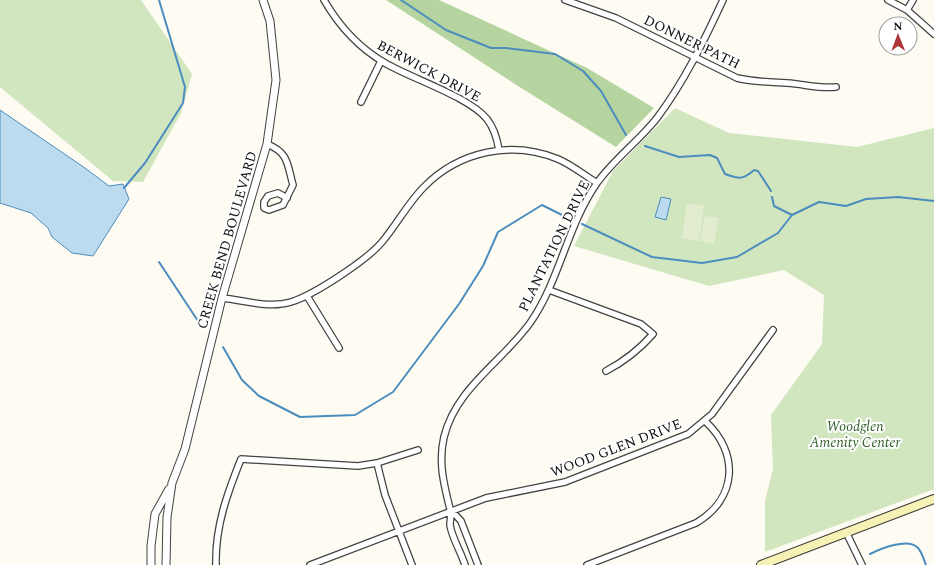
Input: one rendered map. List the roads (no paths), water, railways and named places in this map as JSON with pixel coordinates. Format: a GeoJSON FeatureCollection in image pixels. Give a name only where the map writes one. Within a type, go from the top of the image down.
{"type":"FeatureCollection","features":[{"type":"Feature","properties":{"kind":"main road"},"geometry":{"type":"LineString","coordinates":[[761,565],[934,499]]}},
{"type":"Feature","properties":{"kind":"street","name":"CREEK BEND BOULEVARD"},"geometry":{"type":"LineString","coordinates":[[151,565],[151,546],[155,514],[172,483],[185,448],[222,298],[267,144],[276,80],[270,21],[263,0]]}},
{"type":"Feature","properties":{"kind":"street","name":"BERWICK DRIVE"},"geometry":{"type":"LineString","coordinates":[[324,0],[335,18],[350,36],[381,61],[465,101],[478,110],[486,118],[494,131],[500,150]]}},
{"type":"Feature","properties":{"kind":"street","name":"DONNER PATH"},"geometry":{"type":"LineString","coordinates":[[565,0],[616,18],[726,73],[753,82],[787,83],[820,88],[836,87]]}},
{"type":"Feature","properties":{"kind":"street","name":"PLANTATION DRIVE"},"geometry":{"type":"LineString","coordinates":[[465,565],[450,525],[451,510],[444,489],[442,467],[444,439],[451,418],[466,394],[529,324],[548,290],[570,235],[597,183],[656,119],[696,58],[722,0]]}},
{"type":"Feature","properties":{"kind":"street"},"geometry":{"type":"LineString","coordinates":[[888,0],[907,10],[934,34]]}},
{"type":"Feature","properties":{"kind":"street"},"geometry":{"type":"LineString","coordinates":[[907,10],[913,0]]}},
{"type":"Feature","properties":{"kind":"street"},"geometry":{"type":"LineString","coordinates":[[361,102],[381,61]]}},
{"type":"Feature","properties":{"kind":"street"},"geometry":{"type":"LineString","coordinates":[[267,144],[279,149],[284,155],[294,185],[287,198]]}},
{"type":"Feature","properties":{"kind":"street"},"geometry":{"type":"LineString","coordinates":[[222,298],[269,305],[291,302],[307,296],[358,264],[375,250],[418,193],[438,174],[453,164],[473,156],[500,150],[527,150],[549,156],[570,165],[597,183]]}},
{"type":"Feature","properties":{"kind":"street"},"geometry":{"type":"LineString","coordinates":[[548,290],[641,324],[653,334],[625,362],[606,371]]}},
{"type":"Feature","properties":{"kind":"street"},"geometry":{"type":"LineString","coordinates":[[307,296],[339,348]]}},
{"type":"Feature","properties":{"kind":"street","name":"WOOD GLEN DRIVE"},"geometry":{"type":"LineString","coordinates":[[310,565],[451,510],[486,498],[565,482],[688,434],[705,421],[773,330]]}},
{"type":"Feature","properties":{"kind":"street"},"geometry":{"type":"LineString","coordinates":[[588,565],[696,523],[718,505],[728,482],[728,458],[721,440],[705,421]]}},
{"type":"Feature","properties":{"kind":"street"},"geometry":{"type":"LineString","coordinates":[[216,565],[216,550],[221,516],[241,459],[358,466],[377,463],[418,450]]}},
{"type":"Feature","properties":{"kind":"street"},"geometry":{"type":"LineString","coordinates":[[377,463],[385,496],[412,565]]}},
{"type":"Feature","properties":{"kind":"street","name":"CREEK BEND BOULEVARD"},"geometry":{"type":"LineString","coordinates":[[166,565],[167,517],[172,483]]}},
{"type":"Feature","properties":{"kind":"street","name":"PLANTATION DRIVE"},"geometry":{"type":"LineString","coordinates":[[451,510],[461,521],[478,565]]}},
{"type":"Feature","properties":{"kind":"street"},"geometry":{"type":"LineString","coordinates":[[846,532],[862,565]]}},
{"type":"Feature","properties":{"kind":"water"},"geometry":{"type":"Polygon","coordinates":[[[0,110],[109,186],[123,184],[129,199],[93,256],[72,253],[52,237],[48,228],[31,213],[0,203],[0,110]]]}},
{"type":"Feature","properties":{"kind":"water"},"geometry":{"type":"Polygon","coordinates":[[[661,197],[671,199],[666,220],[655,217],[661,197]]]}},
{"type":"Feature","properties":{"kind":"waterway"},"geometry":{"type":"LineString","coordinates":[[124,188],[145,163],[183,103],[185,87],[159,0]]}},
{"type":"Feature","properties":{"kind":"waterway"},"geometry":{"type":"LineString","coordinates":[[401,0],[446,30],[491,48],[506,48],[555,54],[583,71],[601,91],[626,135]]}},
{"type":"Feature","properties":{"kind":"waterway"},"geometry":{"type":"LineString","coordinates":[[645,146],[679,157],[710,155],[717,158],[725,174],[734,177],[741,178],[747,176],[754,170],[758,171],[771,191]]}},
{"type":"Feature","properties":{"kind":"waterway"},"geometry":{"type":"LineString","coordinates":[[772,197],[774,206],[792,215],[819,202],[846,206],[866,199],[898,197],[934,201]]}},
{"type":"Feature","properties":{"kind":"waterway"},"geometry":{"type":"LineString","coordinates":[[223,347],[242,380],[259,396],[300,417],[355,415],[393,392],[459,304],[483,266],[498,232],[542,205],[566,217]]}},
{"type":"Feature","properties":{"kind":"waterway"},"geometry":{"type":"LineString","coordinates":[[582,224],[652,257],[702,263],[737,257],[778,233],[792,215]]}},
{"type":"Feature","properties":{"kind":"waterway"},"geometry":{"type":"LineString","coordinates":[[159,262],[202,327]]}},
{"type":"Feature","properties":{"kind":"waterway"},"geometry":{"type":"LineString","coordinates":[[870,554],[894,545],[908,544],[918,548],[926,565]]}},
{"type":"Feature","properties":{"kind":"park label","name":"Woodglen Amenity Center"},"geometry":{"type":"Point","coordinates":[855,434]}}]}
